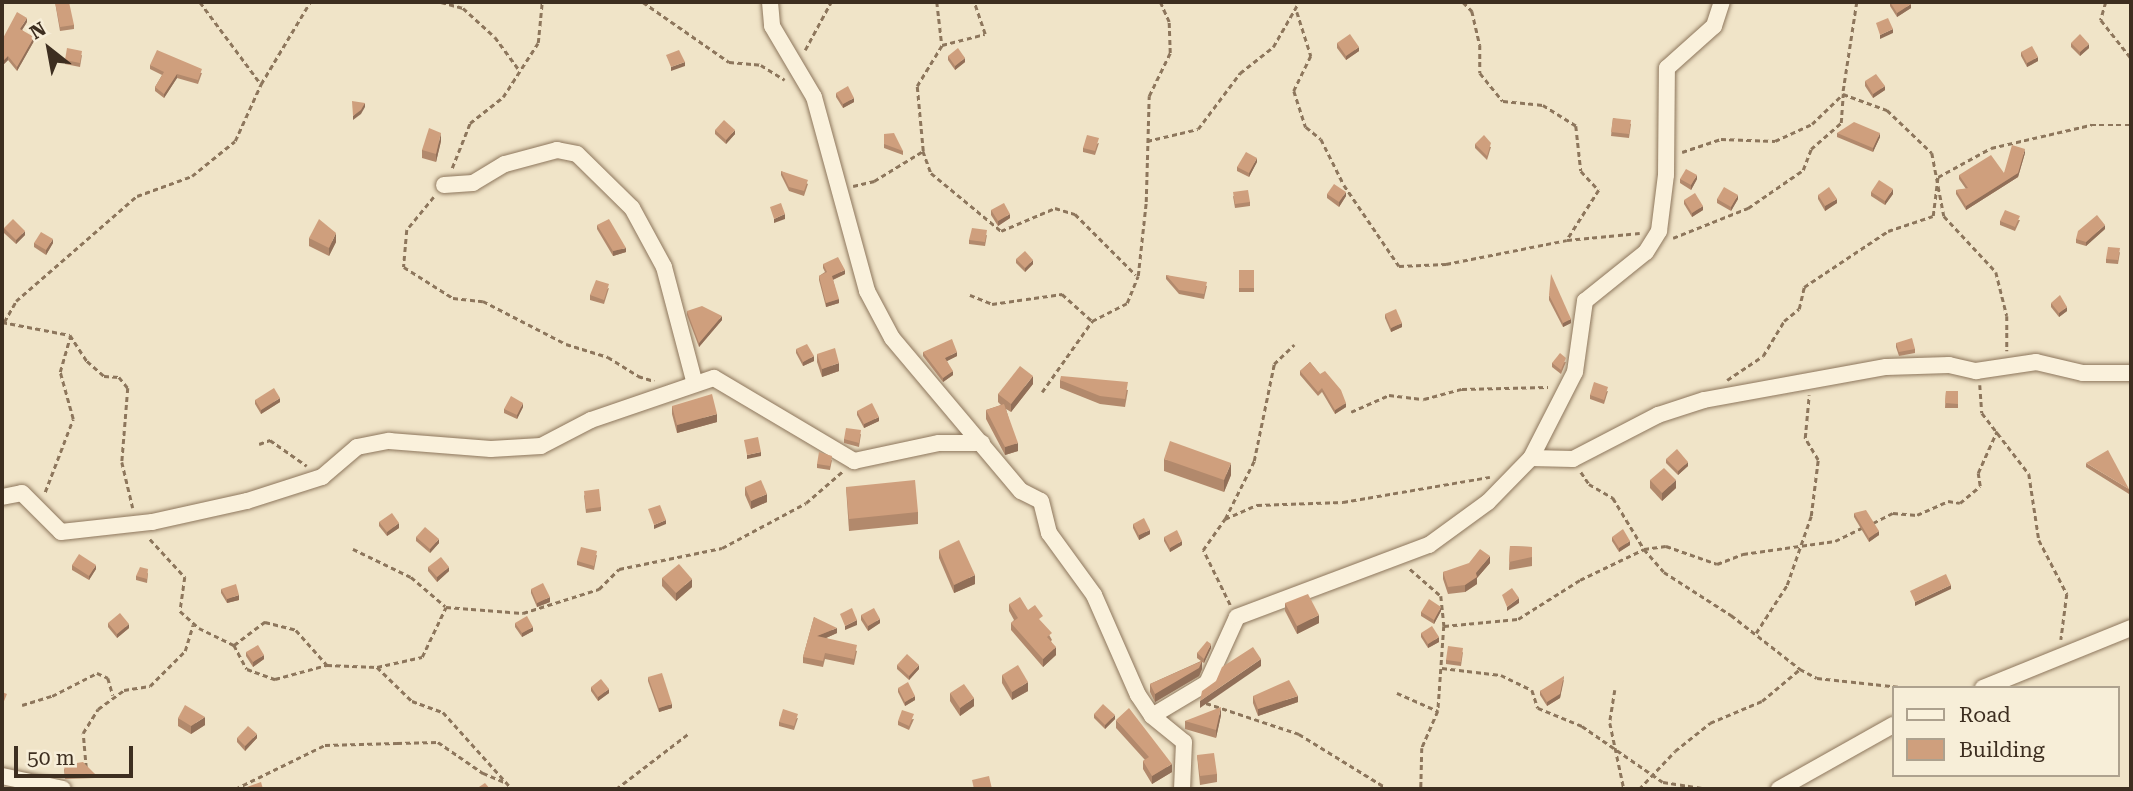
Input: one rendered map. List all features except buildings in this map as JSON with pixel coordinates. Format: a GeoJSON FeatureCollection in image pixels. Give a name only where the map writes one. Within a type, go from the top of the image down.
{"type":"FeatureCollection","features":[{"type":"Feature","properties":{"kind":"street"},"geometry":{"type":"LineString","coordinates":[[771,2],[772,26],[814,97],[836,189],[867,290],[892,338],[1021,491],[1041,501],[1049,533],[1094,595],[1139,695],[1152,716],[1184,742],[1182,789]]}},
{"type":"Feature","properties":{"kind":"street"},"geometry":{"type":"LineString","coordinates":[[1152,716],[1207,683],[1237,617],[1394,555],[1429,545],[1488,502],[1531,458],[1567,390],[1580,346],[1585,301],[1646,252],[1659,231],[1667,159],[1667,68],[1713,26],[1722,2]]}},
{"type":"Feature","properties":{"kind":"street"},"geometry":{"type":"LineString","coordinates":[[444,185],[473,183],[505,164],[557,150],[577,153],[632,208],[664,267],[690,386]]}},
{"type":"Feature","properties":{"kind":"street"},"geometry":{"type":"LineString","coordinates":[[1531,458],[1573,459],[1658,415],[1704,400],[1886,367],[1949,365],[1976,371],[2003,364],[2036,362],[2083,373],[2131,373]]}},
{"type":"Feature","properties":{"kind":"street"},"geometry":{"type":"LineString","coordinates":[[2,497],[22,493],[61,532],[141,523],[247,501],[321,477],[357,447],[389,441],[491,449],[541,446],[591,420],[714,378],[854,461],[939,443],[982,443]]}},
{"type":"Feature","properties":{"kind":"street"},"geometry":{"type":"LineString","coordinates":[[1988,686],[2131,628]]}},
{"type":"Feature","properties":{"kind":"street"},"geometry":{"type":"LineString","coordinates":[[1779,789],[1892,726]]}},
{"type":"Feature","properties":{"kind":"street"},"geometry":{"type":"LineString","coordinates":[[2,776],[63,789]]}},
{"type":"Feature","properties":{"kind":"path"},"geometry":{"type":"LineString","coordinates":[[200,2],[261,83]]}},
{"type":"Feature","properties":{"kind":"path"},"geometry":{"type":"LineString","coordinates":[[4,322],[16,300],[136,196],[192,176],[235,141],[261,83],[310,2]]}},
{"type":"Feature","properties":{"kind":"path"},"geometry":{"type":"LineString","coordinates":[[441,2],[463,8]]}},
{"type":"Feature","properties":{"kind":"path"},"geometry":{"type":"LineString","coordinates":[[459,2],[495,37],[520,71]]}},
{"type":"Feature","properties":{"kind":"path"},"geometry":{"type":"LineString","coordinates":[[542,2],[538,43],[503,97],[470,122],[444,185],[407,230],[404,267],[453,298],[483,301],[566,344],[608,357],[638,376],[690,386]]}},
{"type":"Feature","properties":{"kind":"path"},"geometry":{"type":"LineString","coordinates":[[643,2],[729,62],[761,65],[814,97]]}},
{"type":"Feature","properties":{"kind":"path"},"geometry":{"type":"LineString","coordinates":[[798,70],[809,39],[831,2]]}},
{"type":"Feature","properties":{"kind":"path"},"geometry":{"type":"LineString","coordinates":[[937,2],[942,45],[917,86],[923,151],[931,173],[1001,231],[1055,208],[1075,214],[1138,276]]}},
{"type":"Feature","properties":{"kind":"path"},"geometry":{"type":"LineString","coordinates":[[942,45],[985,34],[974,2]]}},
{"type":"Feature","properties":{"kind":"path"},"geometry":{"type":"LineString","coordinates":[[1042,392],[1092,321],[1126,303],[1138,276],[1149,96],[1170,53],[1170,22],[1160,2]]}},
{"type":"Feature","properties":{"kind":"path"},"geometry":{"type":"LineString","coordinates":[[1147,141],[1198,130],[1240,73],[1273,47],[1297,12],[1299,2]]}},
{"type":"Feature","properties":{"kind":"path"},"geometry":{"type":"LineString","coordinates":[[1463,2],[1472,11],[1478,34],[1480,73],[1503,101],[1544,105],[1576,126],[1581,170],[1599,190],[1567,240]]}},
{"type":"Feature","properties":{"kind":"path"},"geometry":{"type":"LineString","coordinates":[[1646,252],[1748,208],[1803,170],[1811,149],[1841,122],[1857,2]]}},
{"type":"Feature","properties":{"kind":"path"},"geometry":{"type":"LineString","coordinates":[[2106,2],[2101,20],[2131,58]]}},
{"type":"Feature","properties":{"kind":"path"},"geometry":{"type":"LineString","coordinates":[[1297,12],[1311,56],[1294,91],[1306,127],[1321,139],[1344,185],[1399,266],[1505,256],[1567,240],[1659,231]]}},
{"type":"Feature","properties":{"kind":"path"},"geometry":{"type":"LineString","coordinates":[[1667,159],[1721,139],[1775,141],[1812,124],[1843,94]]}},
{"type":"Feature","properties":{"kind":"path"},"geometry":{"type":"LineString","coordinates":[[1843,94],[1887,110],[1932,153],[1944,216],[1996,272],[2010,341],[2003,364]]}},
{"type":"Feature","properties":{"kind":"path"},"geometry":{"type":"LineString","coordinates":[[1938,177],[1991,148],[2091,125],[2131,124]]}},
{"type":"Feature","properties":{"kind":"path"},"geometry":{"type":"LineString","coordinates":[[836,189],[874,181],[923,151]]}},
{"type":"Feature","properties":{"kind":"path"},"geometry":{"type":"LineString","coordinates":[[1704,400],[1763,356],[1784,321],[1799,309],[1804,287],[1888,231],[1933,216],[1938,177]]}},
{"type":"Feature","properties":{"kind":"path"},"geometry":{"type":"LineString","coordinates":[[970,295],[992,304],[1062,294],[1092,321]]}},
{"type":"Feature","properties":{"kind":"path"},"geometry":{"type":"LineString","coordinates":[[38,508],[74,419],[60,372],[70,335]]}},
{"type":"Feature","properties":{"kind":"path"},"geometry":{"type":"LineString","coordinates":[[1237,617],[1203,550],[1225,519],[1254,461],[1274,364],[1294,345]]}},
{"type":"Feature","properties":{"kind":"path"},"geometry":{"type":"LineString","coordinates":[[1976,371],[1982,413],[2029,474],[2039,540],[2067,594],[2066,625],[2048,660]]}},
{"type":"Feature","properties":{"kind":"path"},"geometry":{"type":"LineString","coordinates":[[1755,634],[1777,603],[1801,549],[1817,483],[1818,460],[1805,438],[1811,382]]}},
{"type":"Feature","properties":{"kind":"path"},"geometry":{"type":"LineString","coordinates":[[1351,412],[1389,395],[1424,399],[1462,389],[1499,391],[1524,385],[1567,390]]}},
{"type":"Feature","properties":{"kind":"path"},"geometry":{"type":"LineString","coordinates":[[1444,625],[1518,620],[1580,580],[1644,549],[1666,547],[1717,564],[1753,552],[1801,549],[1835,541],[1893,513],[1917,515],[1948,501],[1960,503],[1980,486],[1978,473],[1997,431]]}},
{"type":"Feature","properties":{"kind":"path"},"geometry":{"type":"LineString","coordinates":[[259,444],[270,440],[321,477]]}},
{"type":"Feature","properties":{"kind":"path"},"geometry":{"type":"LineString","coordinates":[[1573,459],[1589,484],[1614,498],[1644,549],[1664,572],[1755,634],[1800,669],[1817,678],[1892,686]]}},
{"type":"Feature","properties":{"kind":"path"},"geometry":{"type":"LineString","coordinates":[[353,549],[411,577],[446,607],[523,613],[599,589],[619,569],[722,548],[806,503],[854,461]]}},
{"type":"Feature","properties":{"kind":"path"},"geometry":{"type":"LineString","coordinates":[[1225,519],[1257,505],[1343,502],[1456,486],[1499,475]]}},
{"type":"Feature","properties":{"kind":"path"},"geometry":{"type":"LineString","coordinates":[[1394,555],[1441,596],[1444,625],[1438,711],[1422,748],[1421,789]]}},
{"type":"Feature","properties":{"kind":"path"},"geometry":{"type":"LineString","coordinates":[[234,645],[265,622],[296,630],[327,665],[377,667],[422,657],[446,607]]}},
{"type":"Feature","properties":{"kind":"path"},"geometry":{"type":"LineString","coordinates":[[80,778],[88,766],[83,733],[98,709],[113,695],[150,686],[185,651],[194,624]]}},
{"type":"Feature","properties":{"kind":"path"},"geometry":{"type":"LineString","coordinates":[[377,667],[412,701],[443,712],[512,789]]}},
{"type":"Feature","properties":{"kind":"path"},"geometry":{"type":"LineString","coordinates":[[1442,668],[1501,675],[1532,690],[1538,708],[1582,726],[1663,782],[1708,789]]}},
{"type":"Feature","properties":{"kind":"path"},"geometry":{"type":"LineString","coordinates":[[1639,789],[1651,774],[1710,723],[1762,701],[1800,669]]}},
{"type":"Feature","properties":{"kind":"path"},"geometry":{"type":"LineString","coordinates":[[22,705],[52,696],[97,673],[108,678],[113,695]]}},
{"type":"Feature","properties":{"kind":"path"},"geometry":{"type":"LineString","coordinates":[[1615,690],[1611,723],[1624,789]]}},
{"type":"Feature","properties":{"kind":"path"},"geometry":{"type":"LineString","coordinates":[[1397,693],[1438,711]]}},
{"type":"Feature","properties":{"kind":"path"},"geometry":{"type":"LineString","coordinates":[[1199,702],[1299,734],[1388,789]]}},
{"type":"Feature","properties":{"kind":"path"},"geometry":{"type":"LineString","coordinates":[[616,789],[688,734]]}},
{"type":"Feature","properties":{"kind":"path"},"geometry":{"type":"LineString","coordinates":[[235,789],[325,745],[438,742],[483,773],[508,783]]}}]}
